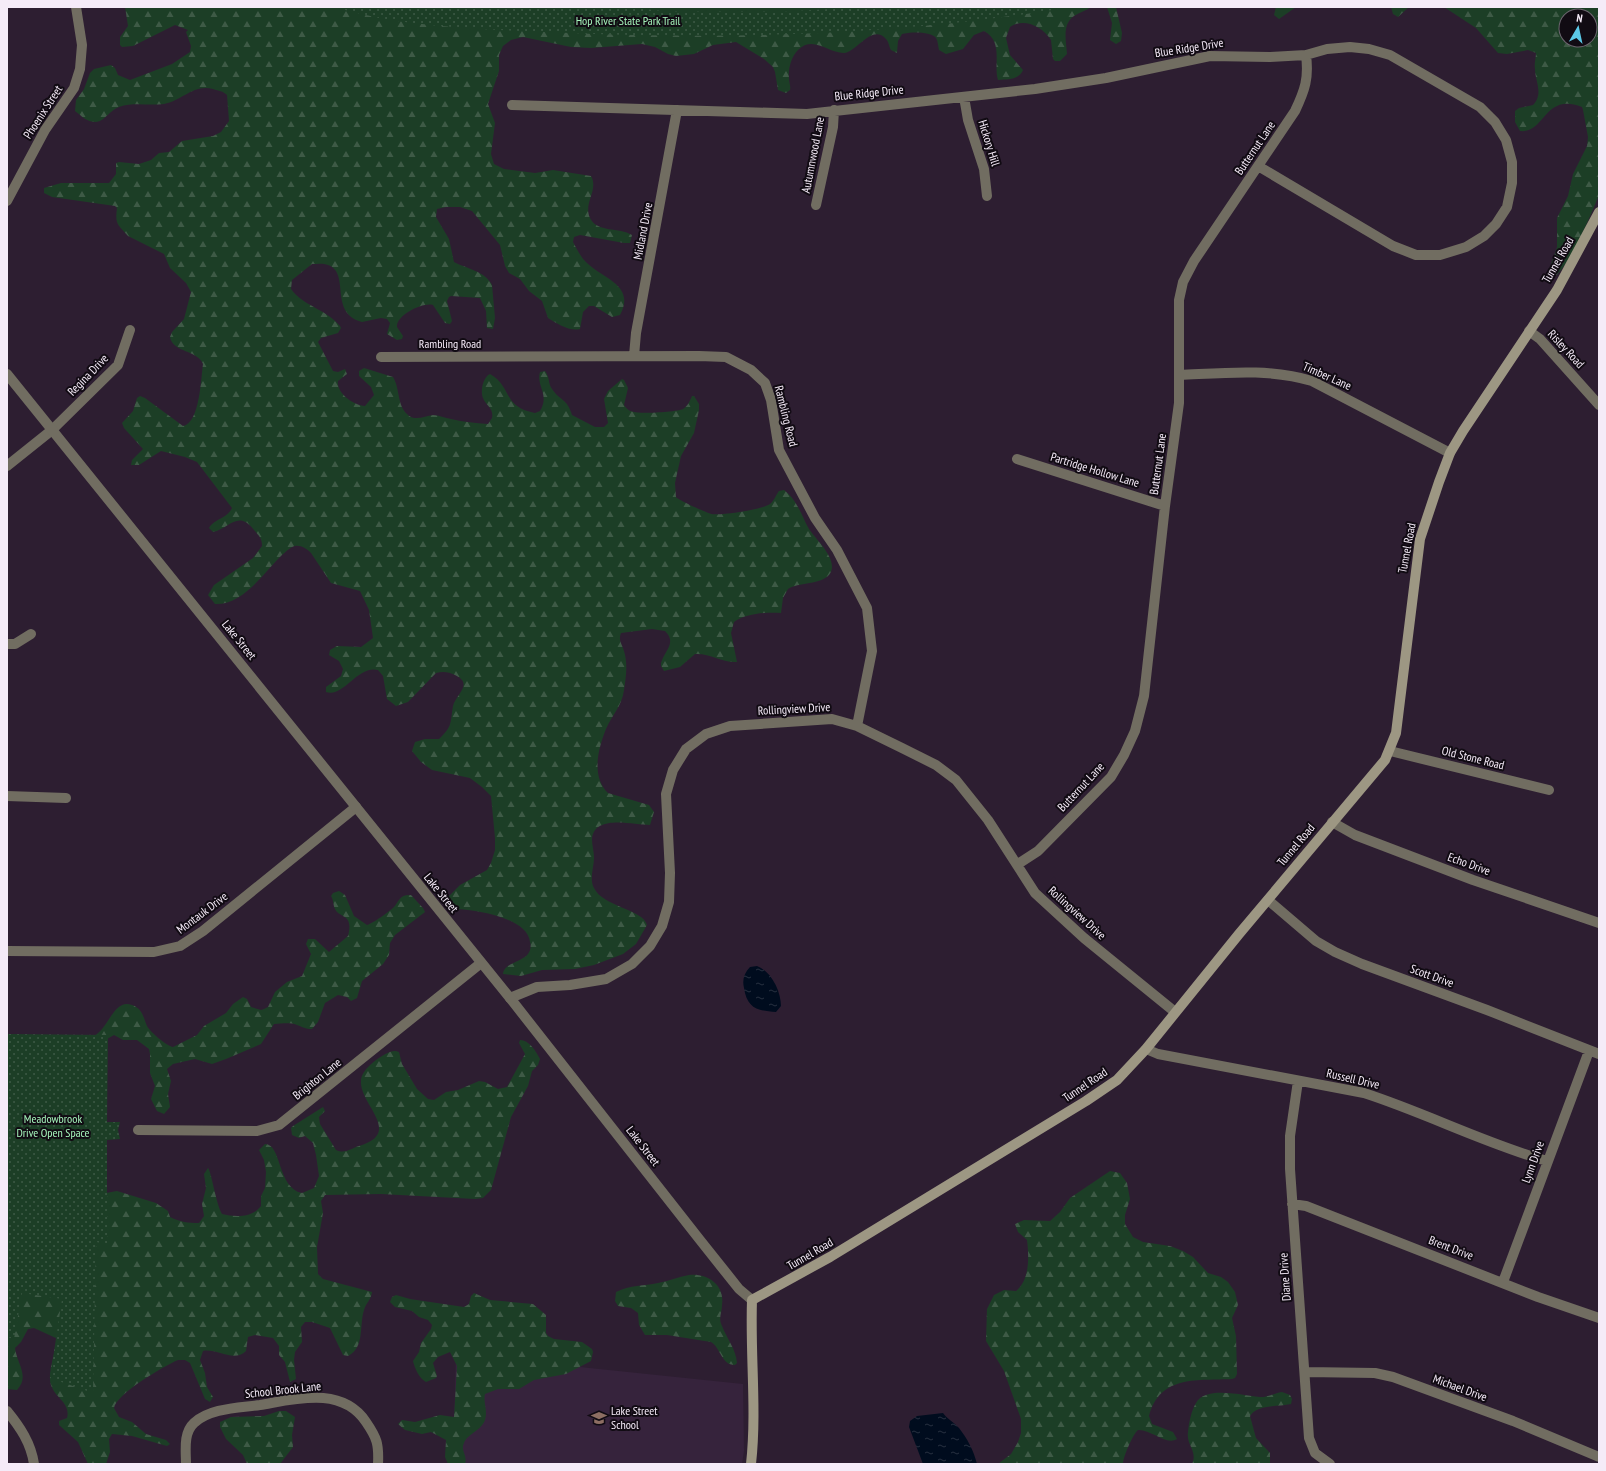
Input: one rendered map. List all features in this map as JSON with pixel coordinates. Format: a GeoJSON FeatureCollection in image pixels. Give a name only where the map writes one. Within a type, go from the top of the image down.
{"type":"FeatureCollection","features":[{"type":"Feature","properties":{"kind":"main road","name":"Tunnel Road"},"geometry":{"type":"LineString","coordinates":[[752,1300],[824,1261],[1086,1102],[1117,1080],[1146,1049],[1332,822],[1385,760],[1390,751],[1396,733],[1420,539],[1428,512],[1450,453],[1476,410],[1557,290],[1599,212]]}},
{"type":"Feature","properties":{"kind":"main road"},"geometry":{"type":"LineString","coordinates":[[751,1464],[753,1428],[750,1332],[752,1300]]}},
{"type":"Feature","properties":{"kind":"street","name":"Phoenix Street"},"geometry":{"type":"LineString","coordinates":[[7,201],[45,130],[74,88],[80,69],[82,45],[76,7]]}},
{"type":"Feature","properties":{"kind":"street","name":"Blue Ridge Drive"},"geometry":{"type":"LineString","coordinates":[[512,105],[807,114],[964,97],[1098,79],[1210,56],[1236,55],[1270,57],[1306,55],[1327,49],[1350,47],[1369,49],[1390,55],[1480,107],[1495,122],[1502,134],[1512,162],[1512,183],[1507,207],[1496,224],[1484,236],[1466,247],[1440,255],[1416,255],[1393,246],[1258,166]]}},
{"type":"Feature","properties":{"kind":"street","name":"Butternut Lane"},"geometry":{"type":"LineString","coordinates":[[1018,864],[1038,851],[1111,777],[1124,755],[1135,731],[1144,696],[1165,506],[1179,402],[1179,300],[1183,282],[1194,261],[1295,111],[1304,92],[1308,73],[1306,55]]}},
{"type":"Feature","properties":{"kind":"street","name":"Hickory Hill"},"geometry":{"type":"LineString","coordinates":[[964,97],[968,120],[984,169],[987,196]]}},
{"type":"Feature","properties":{"kind":"street","name":"Midland Drive"},"geometry":{"type":"LineString","coordinates":[[634,356],[636,333],[677,110]]}},
{"type":"Feature","properties":{"kind":"street","name":"Autumnwood Lane"},"geometry":{"type":"LineString","coordinates":[[816,205],[833,127],[834,110]]}},
{"type":"Feature","properties":{"kind":"street","name":"Regina Drive"},"geometry":{"type":"LineString","coordinates":[[7,466],[52,430],[118,365],[130,330]]}},
{"type":"Feature","properties":{"kind":"street","name":"Risley Road"},"geometry":{"type":"LineString","coordinates":[[1529,331],[1540,339],[1599,405]]}},
{"type":"Feature","properties":{"kind":"street","name":"Rambling Road"},"geometry":{"type":"LineString","coordinates":[[381,357],[726,357],[751,370],[765,383],[770,400],[779,450],[815,518],[838,550],[867,608],[872,651],[857,726]]}},
{"type":"Feature","properties":{"kind":"street","name":"Timber Lane"},"geometry":{"type":"LineString","coordinates":[[1180,375],[1241,372],[1292,375],[1312,381],[1450,453]]}},
{"type":"Feature","properties":{"kind":"street","name":"Lake Street"},"geometry":{"type":"LineString","coordinates":[[7,374],[510,998],[700,1240],[739,1288],[752,1300]]}},
{"type":"Feature","properties":{"kind":"street","name":"Partridge Hollow Lane"},"geometry":{"type":"LineString","coordinates":[[1017,460],[1165,506]]}},
{"type":"Feature","properties":{"kind":"street"},"geometry":{"type":"LineString","coordinates":[[7,644],[15,644],[31,634]]}},
{"type":"Feature","properties":{"kind":"street","name":"Rollingview Drive"},"geometry":{"type":"LineString","coordinates":[[510,998],[537,987],[570,985],[606,979],[632,964],[650,946],[662,926],[669,902],[670,873],[666,794],[673,770],[686,749],[706,734],[730,726],[832,719],[857,726],[936,765],[956,780],[983,814],[1018,864],[1035,892],[1059,917],[1175,1012]]}},
{"type":"Feature","properties":{"kind":"street","name":"Old Stone Road"},"geometry":{"type":"LineString","coordinates":[[1390,751],[1549,790]]}},
{"type":"Feature","properties":{"kind":"street"},"geometry":{"type":"LineString","coordinates":[[7,796],[66,798]]}},
{"type":"Feature","properties":{"kind":"street","name":"Montauk Drive"},"geometry":{"type":"LineString","coordinates":[[7,951],[154,952],[180,946],[203,931],[356,807]]}},
{"type":"Feature","properties":{"kind":"street","name":"Echo Drive"},"geometry":{"type":"LineString","coordinates":[[1332,822],[1355,835],[1428,863],[1599,923]]}},
{"type":"Feature","properties":{"kind":"street","name":"Scott Drive"},"geometry":{"type":"LineString","coordinates":[[1268,900],[1316,940],[1335,952],[1362,964],[1487,1010],[1594,1053]]}},
{"type":"Feature","properties":{"kind":"street","name":"Brighton Lane"},"geometry":{"type":"LineString","coordinates":[[138,1130],[257,1131],[279,1125],[481,963]]}},
{"type":"Feature","properties":{"kind":"street","name":"Russell Drive"},"geometry":{"type":"LineString","coordinates":[[1146,1049],[1158,1054],[1364,1093],[1391,1102],[1516,1152],[1547,1161]]}},
{"type":"Feature","properties":{"kind":"street","name":"Lynn Drive"},"geometry":{"type":"LineString","coordinates":[[1503,1282],[1547,1161],[1594,1053]]}},
{"type":"Feature","properties":{"kind":"street","name":"Diane Drive"},"geometry":{"type":"LineString","coordinates":[[1298,1081],[1290,1136],[1292,1204],[1306,1372],[1309,1438],[1315,1453],[1330,1464]]}},
{"type":"Feature","properties":{"kind":"street","name":"Brent Drive"},"geometry":{"type":"LineString","coordinates":[[1292,1204],[1306,1206],[1599,1318]]}},
{"type":"Feature","properties":{"kind":"street","name":"Michael Drive"},"geometry":{"type":"LineString","coordinates":[[1306,1372],[1374,1373],[1392,1377],[1513,1421],[1599,1457]]}},
{"type":"Feature","properties":{"kind":"street","name":"School Brook Lane"},"geometry":{"type":"LineString","coordinates":[[186,1464],[187,1435],[193,1424],[209,1414],[236,1408],[298,1399],[333,1398],[348,1403],[362,1416],[379,1446],[378,1464]]}},
{"type":"Feature","properties":{"kind":"street"},"geometry":{"type":"LineString","coordinates":[[7,1411],[20,1428],[32,1451],[34,1464]]}},
{"type":"Feature","properties":{"kind":"shaded area","name":"Lake Street School"},"geometry":{"type":"Polygon","coordinates":[[[456,1354],[743,1384],[744,1451],[742,1464],[453,1464],[456,1354]]]}},
{"type":"Feature","properties":{"kind":"green space"},"geometry":{"type":"Polygon","coordinates":[[[125,7],[1091,7],[1070,19],[1066,28],[1067,54],[1060,61],[1055,61],[1053,59],[1051,40],[1043,31],[1027,23],[1015,24],[1010,27],[1006,38],[1010,55],[1023,70],[1019,76],[1013,78],[998,80],[996,47],[994,41],[984,31],[974,35],[963,49],[946,54],[939,50],[936,38],[930,34],[902,34],[898,41],[897,53],[891,50],[886,39],[881,35],[875,34],[844,53],[815,44],[804,46],[798,50],[790,63],[790,90],[786,93],[778,90],[773,67],[764,59],[736,42],[713,45],[694,54],[676,56],[668,54],[655,47],[642,44],[591,48],[571,47],[523,37],[511,40],[503,46],[499,55],[499,71],[488,104],[495,123],[491,154],[494,164],[504,169],[535,173],[553,170],[591,176],[593,186],[588,207],[590,218],[593,223],[598,226],[632,235],[630,243],[580,235],[574,237],[573,242],[585,261],[616,284],[621,290],[624,296],[624,305],[620,315],[612,317],[594,306],[589,306],[583,312],[580,329],[576,330],[563,326],[548,318],[542,301],[529,291],[520,279],[509,273],[505,266],[500,245],[472,211],[460,207],[446,207],[437,209],[436,217],[449,239],[454,262],[485,276],[492,285],[495,318],[493,329],[487,328],[486,311],[480,298],[451,296],[447,301],[452,321],[450,324],[445,323],[433,305],[423,305],[405,314],[398,322],[397,327],[403,336],[402,339],[397,340],[387,334],[390,323],[387,319],[381,318],[362,322],[352,317],[342,302],[340,284],[335,269],[328,265],[312,264],[292,280],[291,289],[296,295],[308,304],[328,315],[340,326],[341,328],[338,333],[321,338],[318,342],[333,371],[338,372],[345,369],[347,374],[338,381],[338,386],[347,398],[356,404],[365,406],[374,395],[371,387],[359,376],[359,371],[364,368],[393,377],[402,406],[407,414],[413,418],[435,415],[460,421],[488,424],[492,418],[492,412],[484,401],[482,392],[484,381],[490,374],[502,384],[512,401],[517,406],[535,413],[540,411],[543,405],[544,400],[539,377],[540,372],[545,371],[551,387],[555,393],[566,402],[572,415],[595,427],[604,427],[608,423],[604,399],[608,391],[622,379],[628,388],[624,405],[628,410],[638,413],[666,412],[683,409],[686,407],[692,396],[694,396],[699,404],[699,410],[694,433],[681,456],[675,483],[676,497],[687,504],[710,513],[724,514],[742,512],[766,506],[774,500],[779,491],[784,490],[796,503],[809,529],[830,558],[832,564],[831,570],[828,576],[824,579],[797,585],[788,589],[783,598],[781,613],[750,615],[734,622],[731,633],[737,662],[695,654],[680,667],[664,671],[661,663],[670,643],[670,639],[665,631],[652,629],[621,633],[620,640],[624,651],[626,666],[624,690],[621,701],[608,724],[603,737],[598,762],[599,779],[608,793],[649,805],[654,812],[650,825],[625,823],[607,824],[600,826],[594,831],[592,839],[594,858],[592,881],[594,888],[606,900],[638,915],[647,925],[636,944],[623,954],[594,965],[575,969],[542,970],[521,976],[503,974],[506,967],[522,959],[529,952],[531,945],[527,934],[522,928],[505,918],[485,913],[449,908],[448,897],[460,885],[487,870],[491,863],[495,850],[495,838],[491,796],[470,778],[432,770],[421,762],[412,751],[415,742],[425,739],[439,739],[447,731],[450,724],[453,706],[464,686],[463,682],[460,678],[450,673],[436,673],[408,702],[396,706],[387,699],[383,676],[378,670],[364,672],[333,693],[326,692],[326,687],[341,676],[343,669],[339,661],[329,655],[330,650],[337,646],[361,647],[373,638],[369,610],[360,591],[331,583],[311,553],[304,548],[295,546],[290,548],[282,555],[253,586],[244,593],[225,603],[215,604],[208,595],[214,585],[253,558],[262,546],[260,537],[248,524],[243,521],[234,522],[213,532],[209,528],[214,522],[230,512],[232,508],[197,462],[185,457],[161,451],[139,465],[131,465],[132,460],[143,449],[124,428],[122,423],[133,411],[137,398],[140,396],[145,398],[183,426],[189,423],[193,417],[199,399],[203,364],[196,356],[176,346],[170,337],[172,332],[184,319],[191,292],[186,283],[170,268],[164,254],[128,236],[121,229],[117,221],[117,208],[115,206],[52,197],[44,193],[44,188],[61,183],[109,183],[116,174],[116,163],[139,164],[151,160],[159,153],[169,152],[182,141],[213,136],[221,132],[229,121],[227,95],[221,91],[206,88],[193,91],[176,100],[164,104],[130,105],[119,107],[113,110],[102,120],[96,122],[87,120],[75,111],[76,100],[84,89],[90,73],[94,69],[111,65],[115,68],[118,75],[130,80],[172,64],[190,52],[191,46],[186,32],[188,30],[175,25],[133,46],[122,47],[120,45],[120,37],[128,26],[125,7]]]}},
{"type":"Feature","properties":{"kind":"green space","name":"Hop River State Park Trail"},"geometry":{"type":"Polygon","coordinates":[[[332,7],[625,7],[672,12],[777,12],[868,7],[1070,7],[1011,16],[892,29],[774,35],[714,36],[595,34],[467,28],[390,20],[332,7]]]}},
{"type":"Feature","properties":{"kind":"green space"},"geometry":{"type":"Polygon","coordinates":[[[1107,7],[1116,7],[1122,33],[1121,41],[1116,44],[1110,40],[1112,23],[1107,7]]]}},
{"type":"Feature","properties":{"kind":"green space"},"geometry":{"type":"Polygon","coordinates":[[[1276,7],[1296,7],[1279,19],[1274,15],[1276,7]]]}},
{"type":"Feature","properties":{"kind":"green space"},"geometry":{"type":"Polygon","coordinates":[[[1391,7],[1409,7],[1398,17],[1393,14],[1391,7]]]}},
{"type":"Feature","properties":{"kind":"green space"},"geometry":{"type":"Polygon","coordinates":[[[1444,7],[1599,7],[1599,195],[1585,227],[1566,263],[1553,278],[1550,278],[1548,273],[1557,247],[1557,218],[1568,196],[1573,174],[1587,146],[1588,137],[1583,110],[1582,107],[1569,104],[1560,105],[1546,114],[1535,126],[1528,130],[1520,131],[1515,122],[1515,111],[1519,108],[1533,105],[1538,96],[1538,87],[1535,74],[1536,53],[1528,50],[1507,54],[1498,53],[1476,28],[1444,7]]]}},
{"type":"Feature","properties":{"kind":"green space"},"geometry":{"type":"Polygon","coordinates":[[[339,891],[345,895],[354,916],[367,925],[389,911],[394,907],[400,898],[407,895],[411,895],[425,912],[395,935],[390,943],[389,955],[383,964],[362,981],[357,998],[351,1001],[347,997],[338,995],[325,1003],[318,1022],[312,1029],[286,1023],[274,1024],[261,1044],[226,1059],[212,1064],[195,1059],[173,1064],[167,1069],[171,1081],[168,1094],[170,1107],[164,1114],[157,1111],[151,1099],[155,1086],[150,1073],[149,1049],[137,1040],[123,1040],[114,1035],[107,1039],[106,1193],[117,1191],[156,1203],[168,1211],[170,1217],[184,1222],[199,1223],[204,1216],[202,1204],[206,1188],[204,1174],[208,1168],[222,1214],[232,1216],[248,1215],[253,1213],[261,1206],[261,1196],[265,1188],[266,1172],[264,1160],[259,1150],[265,1144],[270,1146],[274,1151],[288,1183],[294,1189],[302,1193],[314,1188],[319,1176],[313,1143],[305,1136],[299,1138],[292,1135],[291,1128],[323,1107],[325,1111],[319,1117],[320,1124],[336,1150],[350,1150],[372,1140],[378,1134],[379,1126],[362,1090],[361,1081],[366,1070],[372,1063],[382,1056],[392,1051],[399,1052],[402,1064],[417,1089],[428,1099],[434,1100],[446,1092],[458,1090],[479,1081],[485,1082],[498,1089],[507,1087],[525,1054],[519,1043],[520,1040],[523,1040],[532,1046],[540,1059],[538,1065],[532,1071],[528,1086],[511,1117],[491,1190],[483,1198],[475,1199],[381,1194],[325,1195],[321,1201],[323,1213],[317,1247],[318,1274],[323,1279],[372,1292],[364,1310],[357,1348],[348,1356],[343,1355],[330,1328],[312,1322],[305,1322],[301,1327],[302,1342],[295,1352],[294,1360],[296,1379],[290,1382],[285,1362],[279,1355],[279,1346],[273,1338],[255,1335],[248,1337],[246,1351],[236,1356],[214,1351],[203,1351],[200,1360],[205,1373],[207,1387],[213,1397],[210,1402],[205,1399],[190,1363],[185,1360],[178,1360],[162,1368],[131,1388],[117,1402],[114,1408],[119,1417],[132,1422],[146,1434],[166,1440],[170,1444],[167,1446],[132,1436],[112,1434],[109,1439],[110,1452],[106,1464],[88,1464],[78,1442],[59,1425],[59,1421],[67,1418],[68,1413],[65,1404],[53,1390],[50,1380],[52,1363],[58,1339],[34,1328],[28,1329],[21,1342],[15,1348],[23,1375],[21,1385],[17,1390],[7,1389],[7,1049],[90,1038],[103,1028],[115,1010],[126,1004],[136,1007],[142,1014],[151,1032],[173,1047],[197,1035],[204,1026],[226,1013],[233,1004],[243,997],[247,999],[251,1007],[261,1010],[264,1009],[268,1007],[275,992],[287,982],[302,976],[311,954],[306,944],[308,939],[315,939],[329,952],[348,936],[348,920],[337,912],[331,896],[333,893],[339,891]]]}},
{"type":"Feature","properties":{"kind":"green space","name":"Meadowbrook Drive Open Space"},"geometry":{"type":"Polygon","coordinates":[[[7,1034],[108,1035],[107,1122],[120,1122],[118,1130],[120,1139],[107,1140],[107,1244],[96,1242],[93,1393],[50,1378],[62,1299],[22,1293],[14,1339],[7,1337],[7,1034]]]}},
{"type":"Feature","properties":{"kind":"green space"},"geometry":{"type":"Polygon","coordinates":[[[1110,1171],[1120,1173],[1127,1183],[1130,1199],[1125,1215],[1125,1224],[1133,1237],[1143,1242],[1170,1246],[1183,1251],[1193,1257],[1208,1273],[1221,1277],[1228,1282],[1235,1292],[1238,1305],[1232,1318],[1236,1336],[1237,1374],[1235,1378],[1232,1379],[1182,1382],[1171,1386],[1162,1393],[1154,1402],[1149,1416],[1152,1424],[1173,1432],[1177,1439],[1173,1441],[1163,1439],[1143,1430],[1138,1430],[1129,1446],[1123,1464],[998,1464],[1011,1454],[1018,1442],[1021,1433],[1021,1419],[1004,1371],[986,1341],[987,1309],[994,1295],[1004,1290],[1016,1291],[1024,1281],[1028,1267],[1027,1240],[1018,1232],[1015,1224],[1024,1220],[1050,1221],[1060,1212],[1070,1198],[1110,1171]]]}},
{"type":"Feature","properties":{"kind":"green space"},"geometry":{"type":"Polygon","coordinates":[[[689,1275],[709,1278],[718,1286],[722,1298],[720,1320],[735,1353],[737,1363],[735,1365],[727,1362],[711,1342],[667,1335],[645,1335],[639,1325],[638,1313],[631,1308],[618,1306],[615,1301],[616,1292],[621,1290],[689,1275]]]}},
{"type":"Feature","properties":{"kind":"green space"},"geometry":{"type":"Polygon","coordinates":[[[474,1293],[490,1300],[533,1304],[546,1315],[546,1333],[548,1336],[554,1339],[582,1342],[592,1349],[593,1352],[591,1361],[566,1374],[534,1380],[519,1389],[498,1389],[485,1394],[485,1420],[483,1424],[468,1437],[464,1443],[463,1448],[466,1458],[465,1464],[448,1464],[445,1457],[446,1440],[431,1432],[422,1434],[405,1430],[398,1424],[402,1420],[415,1422],[440,1415],[454,1417],[457,1366],[450,1352],[438,1357],[433,1363],[437,1376],[436,1378],[426,1382],[421,1378],[413,1361],[419,1352],[421,1343],[431,1329],[432,1325],[428,1320],[419,1317],[412,1311],[395,1307],[390,1302],[392,1297],[396,1295],[410,1299],[464,1307],[469,1304],[471,1296],[474,1293]]]}},
{"type":"Feature","properties":{"kind":"green space"},"geometry":{"type":"Polygon","coordinates":[[[1282,1392],[1290,1395],[1292,1399],[1291,1404],[1258,1409],[1250,1416],[1256,1438],[1270,1453],[1270,1464],[1192,1464],[1194,1455],[1188,1437],[1188,1428],[1190,1417],[1196,1403],[1201,1397],[1208,1394],[1227,1393],[1264,1397],[1282,1392]]]}},
{"type":"Feature","properties":{"kind":"green space"},"geometry":{"type":"Polygon","coordinates":[[[279,1411],[286,1411],[295,1417],[292,1435],[293,1447],[280,1464],[247,1464],[243,1455],[226,1439],[220,1427],[220,1422],[231,1417],[264,1416],[279,1411]]]}},
{"type":"Feature","properties":{"kind":"water"},"geometry":{"type":"Polygon","coordinates":[[[757,966],[767,972],[777,988],[781,1000],[781,1006],[776,1012],[763,1011],[754,1007],[750,1004],[745,995],[743,979],[750,967],[757,966]]]}},
{"type":"Feature","properties":{"kind":"water"},"geometry":{"type":"Polygon","coordinates":[[[943,1413],[965,1436],[977,1464],[923,1464],[909,1427],[910,1421],[917,1416],[943,1413]]]}},
{"type":"Feature","properties":{"kind":"place","name":"Lake Street School"},"geometry":{"type":"Point","coordinates":[599,1418]}}]}
